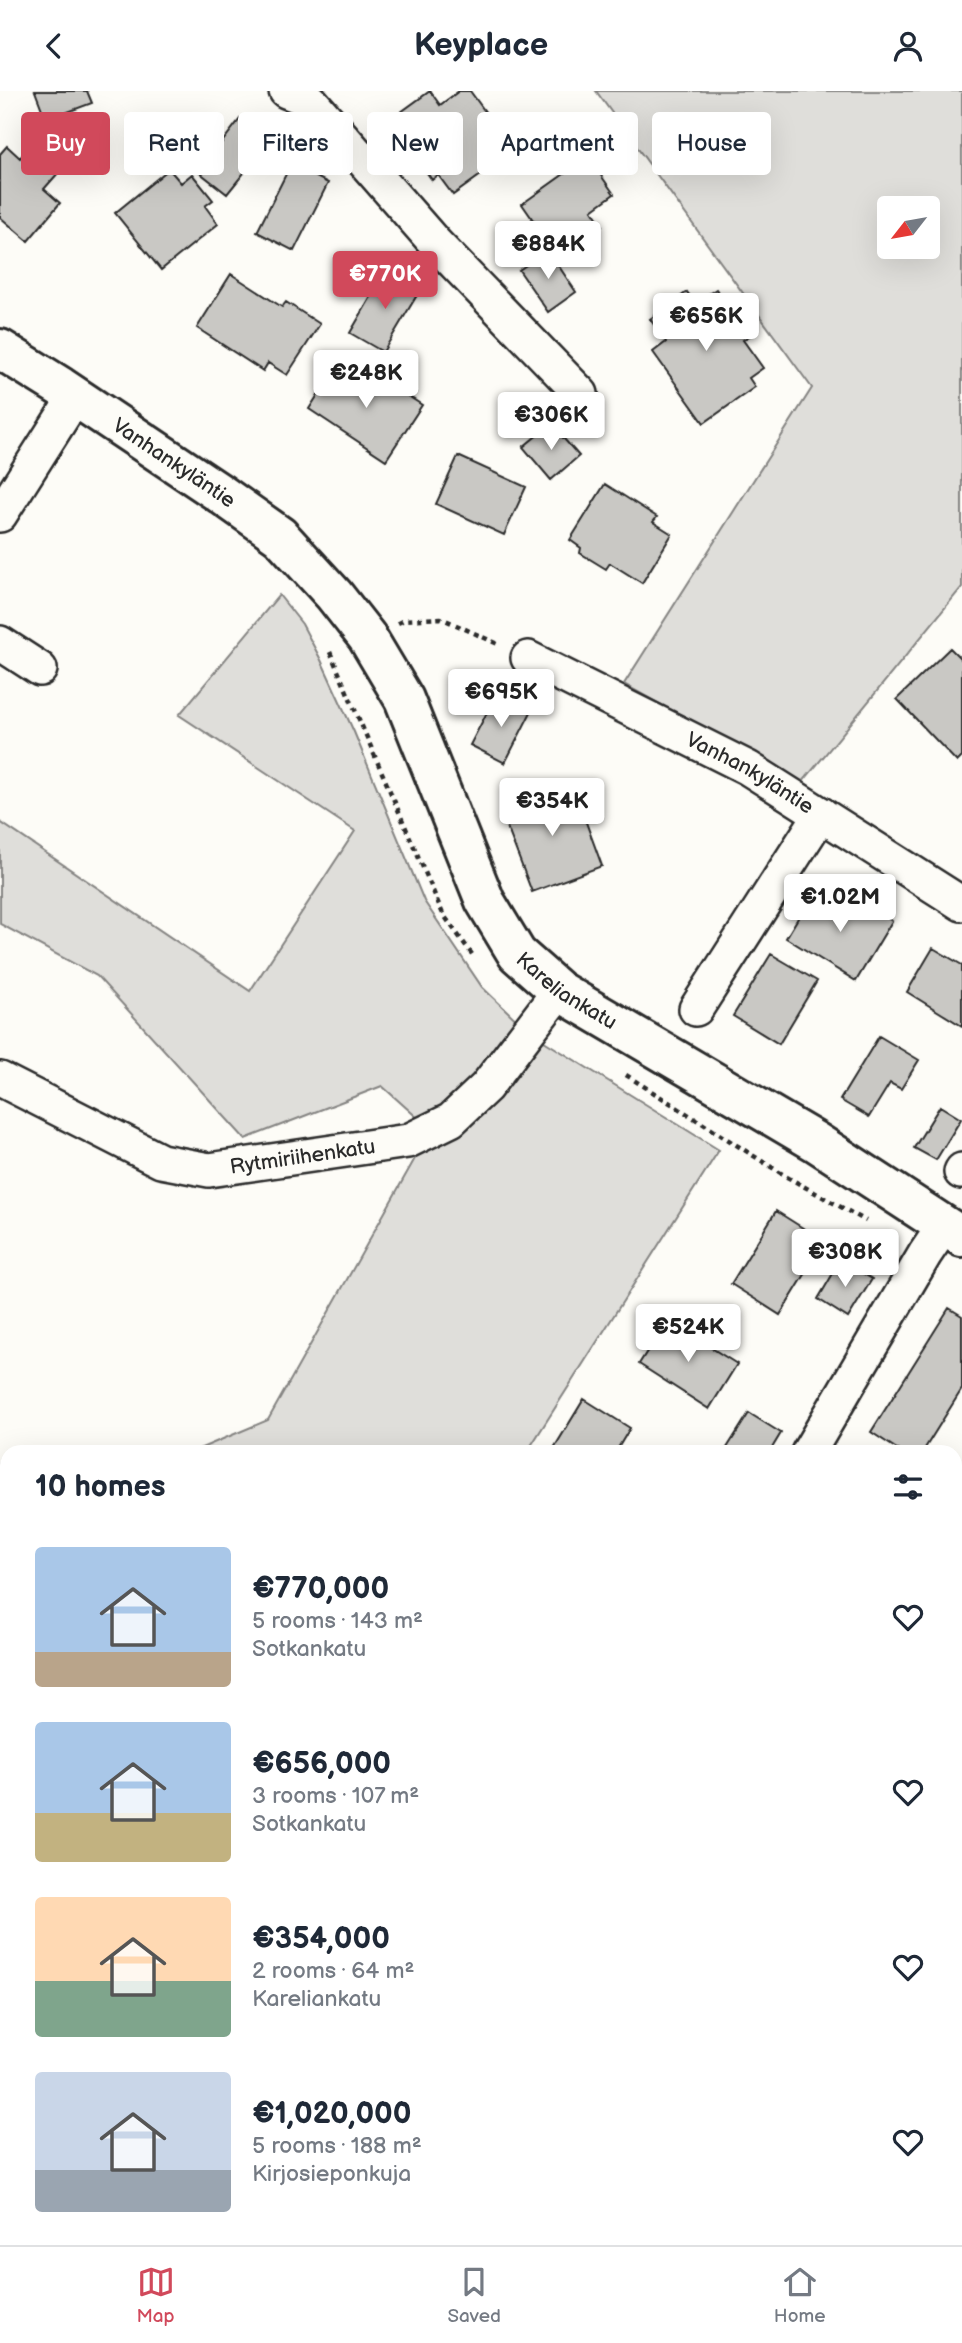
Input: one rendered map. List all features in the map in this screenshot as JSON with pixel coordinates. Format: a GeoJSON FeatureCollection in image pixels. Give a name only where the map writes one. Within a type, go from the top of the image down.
{"type":"FeatureCollection","features":[{"type":"Feature","properties":{"kind":"street"},"geometry":{"type":"LineString","coordinates":[[305,94],[436,244],[581,394]]}},
{"type":"Feature","properties":{"kind":"street","name":"Vanhankyläntie"},"geometry":{"type":"LineString","coordinates":[[0,349],[218,492],[279,536],[334,595]]}},
{"type":"Feature","properties":{"kind":"street"},"geometry":{"type":"LineString","coordinates":[[0,515],[75,397]]}},
{"type":"Feature","properties":{"kind":"street","name":"Kareliankatu"},"geometry":{"type":"LineString","coordinates":[[334,595],[367,636],[404,698],[485,901],[517,954],[559,991],[816,1142],[953,1231]]}},
{"type":"Feature","properties":{"kind":"street"},"geometry":{"type":"LineString","coordinates":[[0,643],[40,669]]}},
{"type":"Feature","properties":{"kind":"street","name":"Vanhankyläntie"},"geometry":{"type":"LineString","coordinates":[[528,657],[748,768],[962,904]]}},
{"type":"Feature","properties":{"kind":"street"},"geometry":{"type":"LineString","coordinates":[[696,1009],[821,814]]}},
{"type":"Feature","properties":{"kind":"street","name":"Rytmiriihenkatu"},"geometry":{"type":"LineString","coordinates":[[0,1079],[161,1161],[209,1170],[408,1141],[451,1120],[485,1087],[559,991]]}},
{"type":"Feature","properties":{"kind":"street"},"geometry":{"type":"LineString","coordinates":[[819,1445],[925,1254],[953,1231]]}},
{"type":"Feature","properties":{"kind":"path"},"geometry":{"type":"LineString","coordinates":[[331,654],[404,621],[441,618],[528,657]]}},
{"type":"Feature","properties":{"kind":"shaded area"},"geometry":{"type":"Polygon","coordinates":[[[596,91],[962,91],[962,587],[802,783],[624,684],[812,388],[657,175],[771,175],[771,112],[652,112],[652,168],[638,149],[638,112],[611,112],[596,91]]]}},
{"type":"Feature","properties":{"kind":"shaded area"},"geometry":{"type":"Polygon","coordinates":[[[279,595],[302,624],[321,660],[424,901],[482,987],[528,1031],[719,1150],[531,1445],[209,1445],[268,1420],[431,1130],[382,1086],[245,1139],[97,976],[0,924],[0,822],[250,991],[355,831],[179,715],[279,595]]]}},
{"type":"Feature","properties":{"kind":"building"},"geometry":{"type":"Polygon","coordinates":[[[35,91],[87,91],[92,103],[68,112],[43,112],[35,91]]]}},
{"type":"Feature","properties":{"kind":"building"},"geometry":{"type":"Polygon","coordinates":[[[430,91],[440,105],[459,91],[470,91],[485,112],[477,112],[477,175],[481,175],[453,195],[438,175],[463,175],[463,112],[401,112],[430,91]]]}},
{"type":"Feature","properties":{"kind":"building"},"geometry":{"type":"Polygon","coordinates":[[[238,122],[238,175],[242,175],[227,194],[203,175],[224,175],[224,140],[238,122]]]}},
{"type":"Feature","properties":{"kind":"building"},"geometry":{"type":"Polygon","coordinates":[[[7,146],[21,157],[21,175],[56,175],[44,189],[60,203],[28,241],[0,217],[0,154],[7,146]]]}},
{"type":"Feature","properties":{"kind":"building"},"geometry":{"type":"Polygon","coordinates":[[[162,175],[174,175],[181,183],[193,175],[213,200],[205,206],[218,224],[161,270],[115,213],[162,175]]]}},
{"type":"Feature","properties":{"kind":"building"},"geometry":{"type":"Polygon","coordinates":[[[286,175],[312,175],[328,183],[294,251],[257,232],[286,175]]]}},
{"type":"Feature","properties":{"kind":"building"},"geometry":{"type":"Polygon","coordinates":[[[563,175],[601,175],[614,194],[592,210],[602,225],[558,256],[522,204],[563,175]]]}},
{"type":"Feature","properties":{"kind":"building"},"geometry":{"type":"Polygon","coordinates":[[[548,250],[576,292],[548,312],[519,270],[548,250]]]}},
{"type":"Feature","properties":{"kind":"building"},"geometry":{"type":"Polygon","coordinates":[[[386,271],[420,290],[383,352],[350,333],[386,271]]]}},
{"type":"Feature","properties":{"kind":"building"},"geometry":{"type":"Polygon","coordinates":[[[231,274],[282,307],[286,302],[320,324],[287,375],[268,363],[263,371],[197,328],[231,274]]]}},
{"type":"Feature","properties":{"kind":"building"},"geometry":{"type":"Polygon","coordinates":[[[716,289],[749,336],[743,340],[763,368],[749,378],[755,387],[704,423],[653,352],[666,342],[650,319],[687,292],[695,303],[716,289]]]}},
{"type":"Feature","properties":{"kind":"building"},"geometry":{"type":"Polygon","coordinates":[[[339,362],[375,386],[380,378],[422,405],[386,460],[309,409],[339,362]]]}},
{"type":"Feature","properties":{"kind":"building"},"geometry":{"type":"Polygon","coordinates":[[[551,424],[579,456],[551,480],[523,447],[551,424]]]}},
{"type":"Feature","properties":{"kind":"building"},"geometry":{"type":"Polygon","coordinates":[[[458,456],[526,487],[504,535],[436,504],[458,456]]]}},
{"type":"Feature","properties":{"kind":"building"},"geometry":{"type":"Polygon","coordinates":[[[605,484],[657,517],[653,522],[672,534],[642,583],[610,563],[606,569],[580,553],[581,548],[570,540],[605,484]]]}},
{"type":"Feature","properties":{"kind":"building"},"geometry":{"type":"Polygon","coordinates":[[[950,648],[962,660],[962,757],[957,762],[897,699],[950,648]]]}},
{"type":"Feature","properties":{"kind":"building"},"geometry":{"type":"Polygon","coordinates":[[[496,695],[531,712],[505,763],[470,745],[496,695]]]}},
{"type":"Feature","properties":{"kind":"building"},"geometry":{"type":"Polygon","coordinates":[[[572,784],[602,866],[532,892],[501,811],[572,784]]]}},
{"type":"Feature","properties":{"kind":"building"},"geometry":{"type":"Polygon","coordinates":[[[849,895],[892,921],[856,981],[786,938],[810,898],[837,914],[849,895]]]}},
{"type":"Feature","properties":{"kind":"building"},"geometry":{"type":"Polygon","coordinates":[[[933,948],[962,965],[962,1026],[907,992],[933,948]]]}},
{"type":"Feature","properties":{"kind":"building"},"geometry":{"type":"Polygon","coordinates":[[[771,954],[817,981],[779,1044],[733,1016],[771,954]]]}},
{"type":"Feature","properties":{"kind":"building"},"geometry":{"type":"Polygon","coordinates":[[[879,1036],[919,1060],[901,1089],[890,1083],[869,1117],[840,1100],[879,1036]]]}},
{"type":"Feature","properties":{"kind":"building"},"geometry":{"type":"Polygon","coordinates":[[[940,1106],[961,1119],[936,1160],[914,1148],[940,1106]]]}},
{"type":"Feature","properties":{"kind":"building"},"geometry":{"type":"Polygon","coordinates":[[[776,1211],[825,1242],[780,1315],[731,1284],[776,1211]]]}},
{"type":"Feature","properties":{"kind":"building"},"geometry":{"type":"Polygon","coordinates":[[[841,1260],[872,1279],[848,1318],[818,1299],[841,1260]]]}},
{"type":"Feature","properties":{"kind":"building"},"geometry":{"type":"Polygon","coordinates":[[[949,1308],[962,1316],[962,1389],[927,1445],[891,1445],[871,1432],[949,1308]]]}},
{"type":"Feature","properties":{"kind":"building"},"geometry":{"type":"Polygon","coordinates":[[[667,1320],[737,1364],[709,1409],[639,1364],[667,1320]]]}},
{"type":"Feature","properties":{"kind":"building"},"geometry":{"type":"Polygon","coordinates":[[[584,1399],[630,1428],[620,1445],[556,1445],[584,1399]]]}},
{"type":"Feature","properties":{"kind":"building"},"geometry":{"type":"Polygon","coordinates":[[[749,1413],[781,1433],[774,1445],[729,1445],[749,1413]]]}}]}
